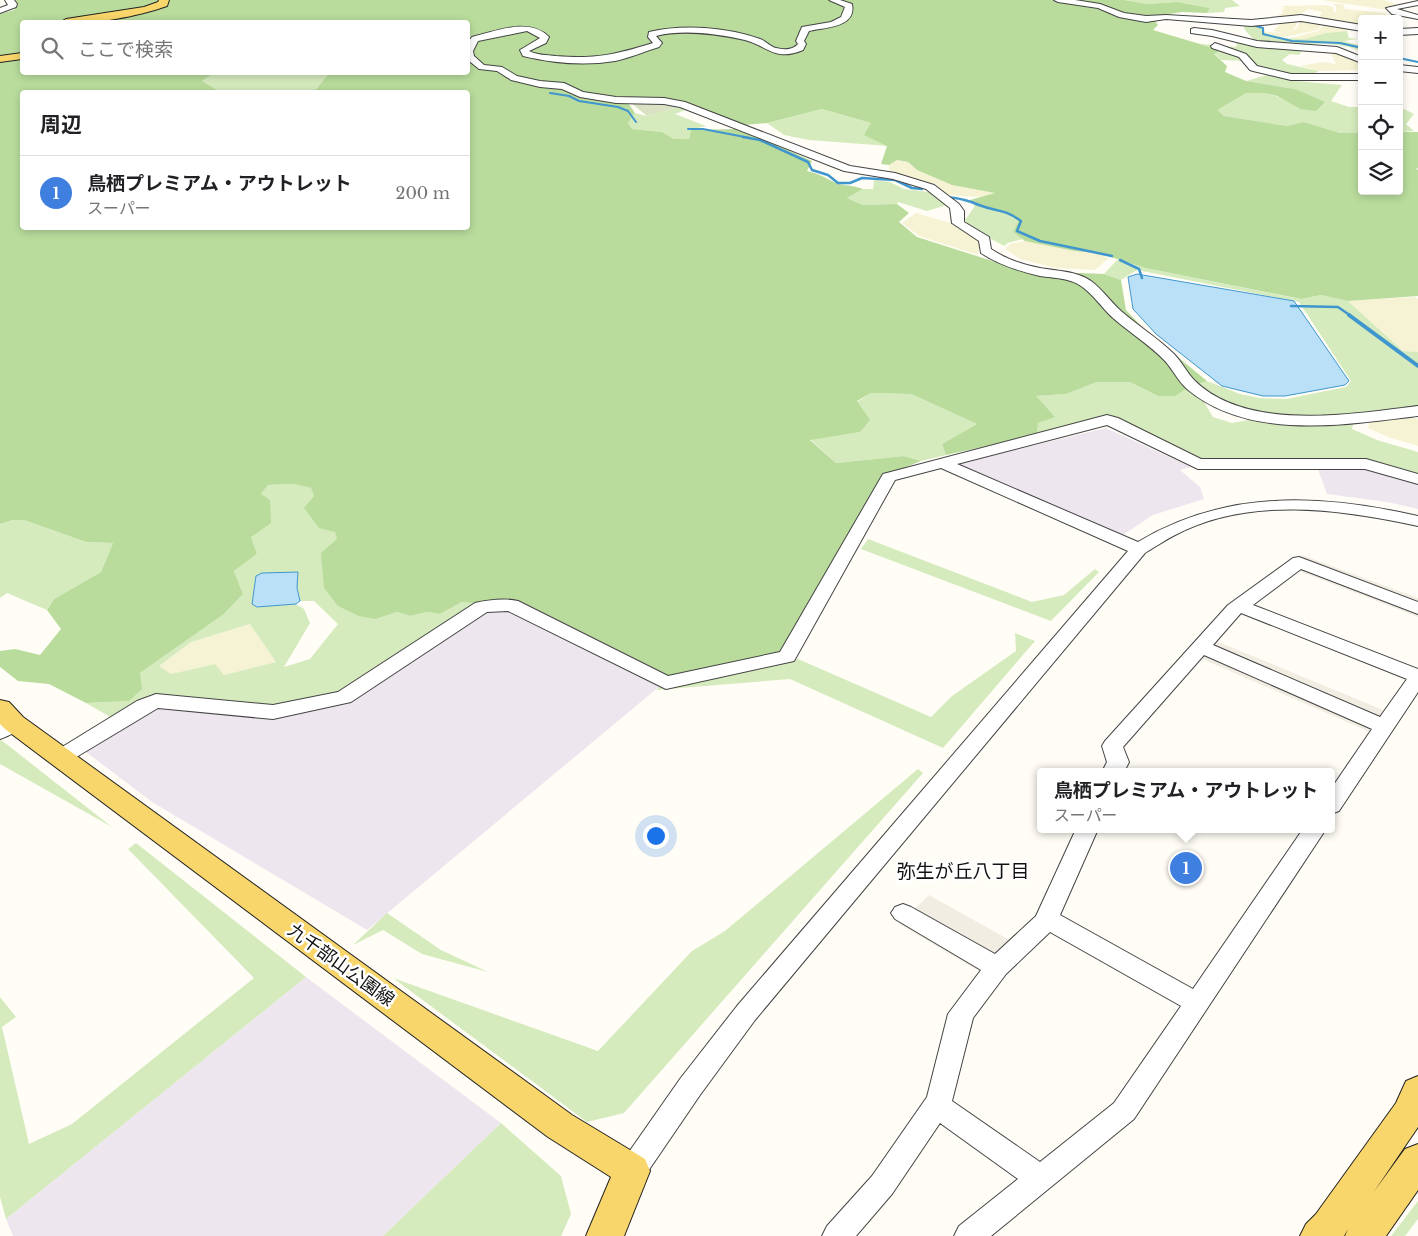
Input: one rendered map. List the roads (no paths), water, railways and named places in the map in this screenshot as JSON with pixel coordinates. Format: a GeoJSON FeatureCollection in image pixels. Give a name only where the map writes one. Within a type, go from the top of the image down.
{"type":"FeatureCollection","features":[{"type":"Feature","properties":{"kind":"main road"},"geometry":{"type":"LineString","coordinates":[[79,20],[146,10],[163,4],[164,0]]}},
{"type":"Feature","properties":{"kind":"main road"},"geometry":{"type":"LineString","coordinates":[[0,59],[20,56]]}},
{"type":"Feature","properties":{"kind":"main road","name":"九千部山公園線"},"geometry":{"type":"LineString","coordinates":[[5,721],[61,757],[560,1126],[632,1171]]}},
{"type":"Feature","properties":{"kind":"main road"},"geometry":{"type":"LineString","coordinates":[[1321,1233],[1408,1113],[1418,1091]]}},
{"type":"Feature","properties":{"kind":"main road"},"geometry":{"type":"LineString","coordinates":[[1364,1236],[1418,1160]]}},
{"type":"Feature","properties":{"kind":"main road"},"geometry":{"type":"LineString","coordinates":[[604,1236],[632,1171]]}},
{"type":"Feature","properties":{"kind":"street"},"geometry":{"type":"LineString","coordinates":[[0,11],[12,7],[13,4],[9,0]]}},
{"type":"Feature","properties":{"kind":"street"},"geometry":{"type":"LineString","coordinates":[[470,47],[475,39],[526,28],[535,30],[545,37],[543,41],[524,50],[526,54],[538,58],[588,61],[610,59],[656,45],[658,43],[652,37],[652,34],[665,32],[723,34],[757,41],[771,49],[792,51],[800,48],[802,44],[800,42],[805,29],[836,24],[843,20],[849,6],[833,0]]}},
{"type":"Feature","properties":{"kind":"street"},"geometry":{"type":"LineString","coordinates":[[1058,0],[1100,6],[1122,15],[1146,19],[1166,18],[1258,23],[1301,18],[1358,27]]}},
{"type":"Feature","properties":{"kind":"street"},"geometry":{"type":"LineString","coordinates":[[1418,3],[1390,8],[1395,12],[1418,17]]}},
{"type":"Feature","properties":{"kind":"street"},"geometry":{"type":"LineString","coordinates":[[1146,19],[1161,26]]}},
{"type":"Feature","properties":{"kind":"street"},"geometry":{"type":"LineString","coordinates":[[1214,21],[1221,35]]}},
{"type":"Feature","properties":{"kind":"street"},"geometry":{"type":"LineString","coordinates":[[1403,32],[1418,31]]}},
{"type":"Feature","properties":{"kind":"street"},"geometry":{"type":"LineString","coordinates":[[1195,36],[1221,35],[1257,44],[1337,50],[1358,58]]}},
{"type":"Feature","properties":{"kind":"street"},"geometry":{"type":"LineString","coordinates":[[1195,36],[1238,53],[1251,63],[1253,68],[1265,72],[1291,77],[1358,77]]}},
{"type":"Feature","properties":{"kind":"street"},"geometry":{"type":"LineString","coordinates":[[470,57],[482,66],[499,69],[514,78],[540,84],[564,86],[580,94],[616,100],[664,101],[682,104],[843,167],[895,176],[930,187],[954,206],[958,211],[958,223],[985,240],[985,250],[993,256],[1038,272],[1072,278],[1088,286],[1106,305],[1169,357],[1191,385],[1220,403],[1235,409],[1272,418],[1302,419],[1338,419],[1418,411]]}},
{"type":"Feature","properties":{"kind":"street"},"geometry":{"type":"LineString","coordinates":[[1403,68],[1418,70]]}},
{"type":"Feature","properties":{"kind":"street"},"geometry":{"type":"LineString","coordinates":[[61,757],[144,706],[156,701],[273,712],[344,697],[482,607],[511,606],[666,683],[787,657],[890,477],[1107,420],[1113,421],[1198,464],[1366,464],[1418,479]]}},
{"type":"Feature","properties":{"kind":"street"},"geometry":{"type":"LineString","coordinates":[[944,464],[1139,549]]}},
{"type":"Feature","properties":{"kind":"street"},"geometry":{"type":"LineString","coordinates":[[632,1171],[690,1086],[746,1013],[1139,549],[1158,535],[1184,522],[1230,510],[1276,506],[1342,507],[1389,513],[1418,521]]}},
{"type":"Feature","properties":{"kind":"street"},"geometry":{"type":"LineString","coordinates":[[1115,768],[1118,762],[1112,746],[1239,606],[1299,562],[1418,608]]}},
{"type":"Feature","properties":{"kind":"street"},"geometry":{"type":"LineString","coordinates":[[1239,606],[1418,676],[1335,800]]}},
{"type":"Feature","properties":{"kind":"street"},"geometry":{"type":"LineString","coordinates":[[1201,647],[1385,726]]}},
{"type":"Feature","properties":{"kind":"street"},"geometry":{"type":"LineString","coordinates":[[837,1236],[882,1184],[939,1101],[961,1014],[997,967],[1047,919],[1085,833]]}},
{"type":"Feature","properties":{"kind":"street"},"geometry":{"type":"LineString","coordinates":[[969,1236],[1124,1111],[1312,833]]}},
{"type":"Feature","properties":{"kind":"street"},"geometry":{"type":"LineString","coordinates":[[903,913],[997,967]]}},
{"type":"Feature","properties":{"kind":"street"},"geometry":{"type":"LineString","coordinates":[[1047,919],[1197,1003]]}},
{"type":"Feature","properties":{"kind":"street"},"geometry":{"type":"LineString","coordinates":[[936,1105],[1040,1178]]}},
{"type":"Feature","properties":{"kind":"water"},"geometry":{"type":"Polygon","coordinates":[[[1137,274],[1294,301],[1349,381],[1345,385],[1285,396],[1263,396],[1222,386],[1156,334],[1133,309],[1128,277],[1137,274]]]}},
{"type":"Feature","properties":{"kind":"water"},"geometry":{"type":"Polygon","coordinates":[[[298,572],[297,588],[300,601],[296,604],[257,607],[252,604],[256,576],[262,573],[298,572]]]}},
{"type":"Feature","properties":{"kind":"waterway"},"geometry":{"type":"LineString","coordinates":[[1249,24],[1263,28],[1263,34],[1292,41],[1340,43],[1358,47]]}},
{"type":"Feature","properties":{"kind":"waterway"},"geometry":{"type":"LineString","coordinates":[[1403,59],[1418,62]]}},
{"type":"Feature","properties":{"kind":"waterway"},"geometry":{"type":"LineString","coordinates":[[550,93],[569,96],[579,101],[618,107],[628,111],[636,122]]}},
{"type":"Feature","properties":{"kind":"waterway"},"geometry":{"type":"LineString","coordinates":[[688,129],[703,129],[750,138]]}},
{"type":"Feature","properties":{"kind":"waterway"},"geometry":{"type":"LineString","coordinates":[[743,137],[760,140],[808,162],[812,170],[828,175],[838,183],[850,183],[862,178],[895,180],[912,188],[922,189]]}},
{"type":"Feature","properties":{"kind":"waterway"},"geometry":{"type":"LineString","coordinates":[[948,197],[968,201],[1009,214],[1021,221],[1017,231],[1040,241],[1112,256]]}},
{"type":"Feature","properties":{"kind":"waterway"},"geometry":{"type":"LineString","coordinates":[[1120,260],[1139,269],[1142,278]]}},
{"type":"Feature","properties":{"kind":"waterway"},"geometry":{"type":"LineString","coordinates":[[1291,306],[1338,307],[1351,316]]}},
{"type":"Feature","properties":{"kind":"waterway"},"geometry":{"type":"LineString","coordinates":[[1349,315],[1418,366]]}},
{"type":"Feature","properties":{"kind":"place","name":"鳥栖プレミアム・アウトレット"},"geometry":{"type":"Point","coordinates":[1186,868]}},
{"type":"Feature","properties":{"kind":"district","name":"弥生が丘八丁目"},"geometry":{"type":"Point","coordinates":[963,871]}}]}
